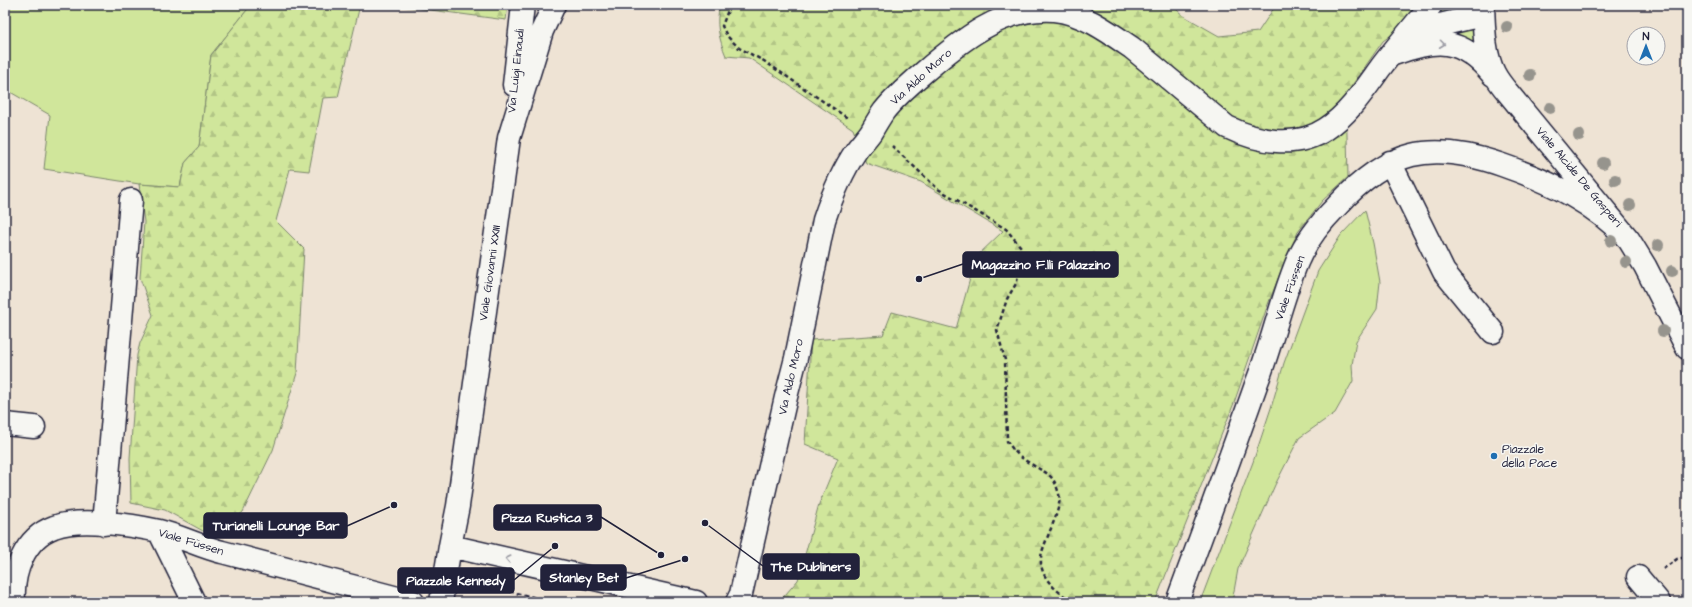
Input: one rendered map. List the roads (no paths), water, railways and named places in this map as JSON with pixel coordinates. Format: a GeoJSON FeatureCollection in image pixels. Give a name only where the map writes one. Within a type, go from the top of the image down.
{"type":"FeatureCollection","features":[{"type":"Feature","properties":{"kind":"street","name":"Via Luigi Einaudi"},"geometry":{"type":"LineString","coordinates":[[509,138],[523,5]]}},
{"type":"Feature","properties":{"kind":"street","name":"Viale Giovanni XXIII"},"geometry":{"type":"LineString","coordinates":[[441,602],[459,498],[509,138],[542,31],[554,5]]}},
{"type":"Feature","properties":{"kind":"street","name":"Via Aldo Moro"},"geometry":{"type":"LineString","coordinates":[[737,602],[741,594],[796,358],[824,220],[838,182],[847,166],[883,112],[902,92],[977,31],[1015,14],[1054,10],[1090,21],[1132,48],[1227,127],[1245,135],[1263,140],[1289,141],[1302,139],[1317,134],[1339,118],[1368,87],[1391,55],[1431,5]]}},
{"type":"Feature","properties":{"kind":"street","name":"Via Aldo Moro"},"geometry":{"type":"LineString","coordinates":[[1391,55],[1424,32],[1435,27],[1478,16],[1482,12],[1483,5]]}},
{"type":"Feature","properties":{"kind":"street","name":"Viale Alcide De Gasperi"},"geometry":{"type":"LineString","coordinates":[[1483,5],[1484,29],[1490,62],[1495,74],[1509,94],[1629,240],[1645,266],[1687,348]]}},
{"type":"Feature","properties":{"kind":"street"},"geometry":{"type":"LineString","coordinates":[[1391,55],[1422,45],[1439,43],[1456,47],[1467,51],[1483,62],[1509,94]]}},
{"type":"Feature","properties":{"kind":"street","name":"Viale Füssen"},"geometry":{"type":"LineString","coordinates":[[1177,602],[1263,367],[1298,261],[1316,230],[1340,202],[1368,177],[1390,162],[1414,154],[1440,152],[1472,156],[1548,183],[1587,203],[1610,221],[1629,240]]}},
{"type":"Feature","properties":{"kind":"street"},"geometry":{"type":"LineString","coordinates":[[1390,162],[1444,272],[1493,332]]}},
{"type":"Feature","properties":{"kind":"street"},"geometry":{"type":"LineString","coordinates":[[104,524],[131,200]]}},
{"type":"Feature","properties":{"kind":"street"},"geometry":{"type":"LineString","coordinates":[[5,424],[34,427]]}},
{"type":"Feature","properties":{"kind":"street","name":"Viale Füssen"},"geometry":{"type":"LineString","coordinates":[[14,602],[10,576],[17,568],[23,554],[43,533],[54,527],[72,522],[104,524],[159,532],[213,550],[413,602]]}},
{"type":"Feature","properties":{"kind":"street"},"geometry":{"type":"LineString","coordinates":[[159,532],[194,602]]}},
{"type":"Feature","properties":{"kind":"street"},"geometry":{"type":"LineString","coordinates":[[450,546],[696,602]]}},
{"type":"Feature","properties":{"kind":"street"},"geometry":{"type":"LineString","coordinates":[[1638,577],[1659,602]]}},
{"type":"Feature","properties":{"kind":"place","name":"Magazzino F.lli Palazzino"},"geometry":{"type":"Point","coordinates":[919,279]}},
{"type":"Feature","properties":{"kind":"place","name":"Piazzale della Pace"},"geometry":{"type":"Point","coordinates":[1494,456]}},
{"type":"Feature","properties":{"kind":"place","name":"Turianelli Lounge Bar"},"geometry":{"type":"Point","coordinates":[394,505]}},
{"type":"Feature","properties":{"kind":"place","name":"The Dubliners"},"geometry":{"type":"Point","coordinates":[705,523]}},
{"type":"Feature","properties":{"kind":"place","name":"Piazzale Kennedy"},"geometry":{"type":"Point","coordinates":[555,546]}},
{"type":"Feature","properties":{"kind":"place","name":"Pizza Rustica 3"},"geometry":{"type":"Point","coordinates":[661,555]}},
{"type":"Feature","properties":{"kind":"place","name":"Stanley Bet"},"geometry":{"type":"Point","coordinates":[685,559]}}]}
